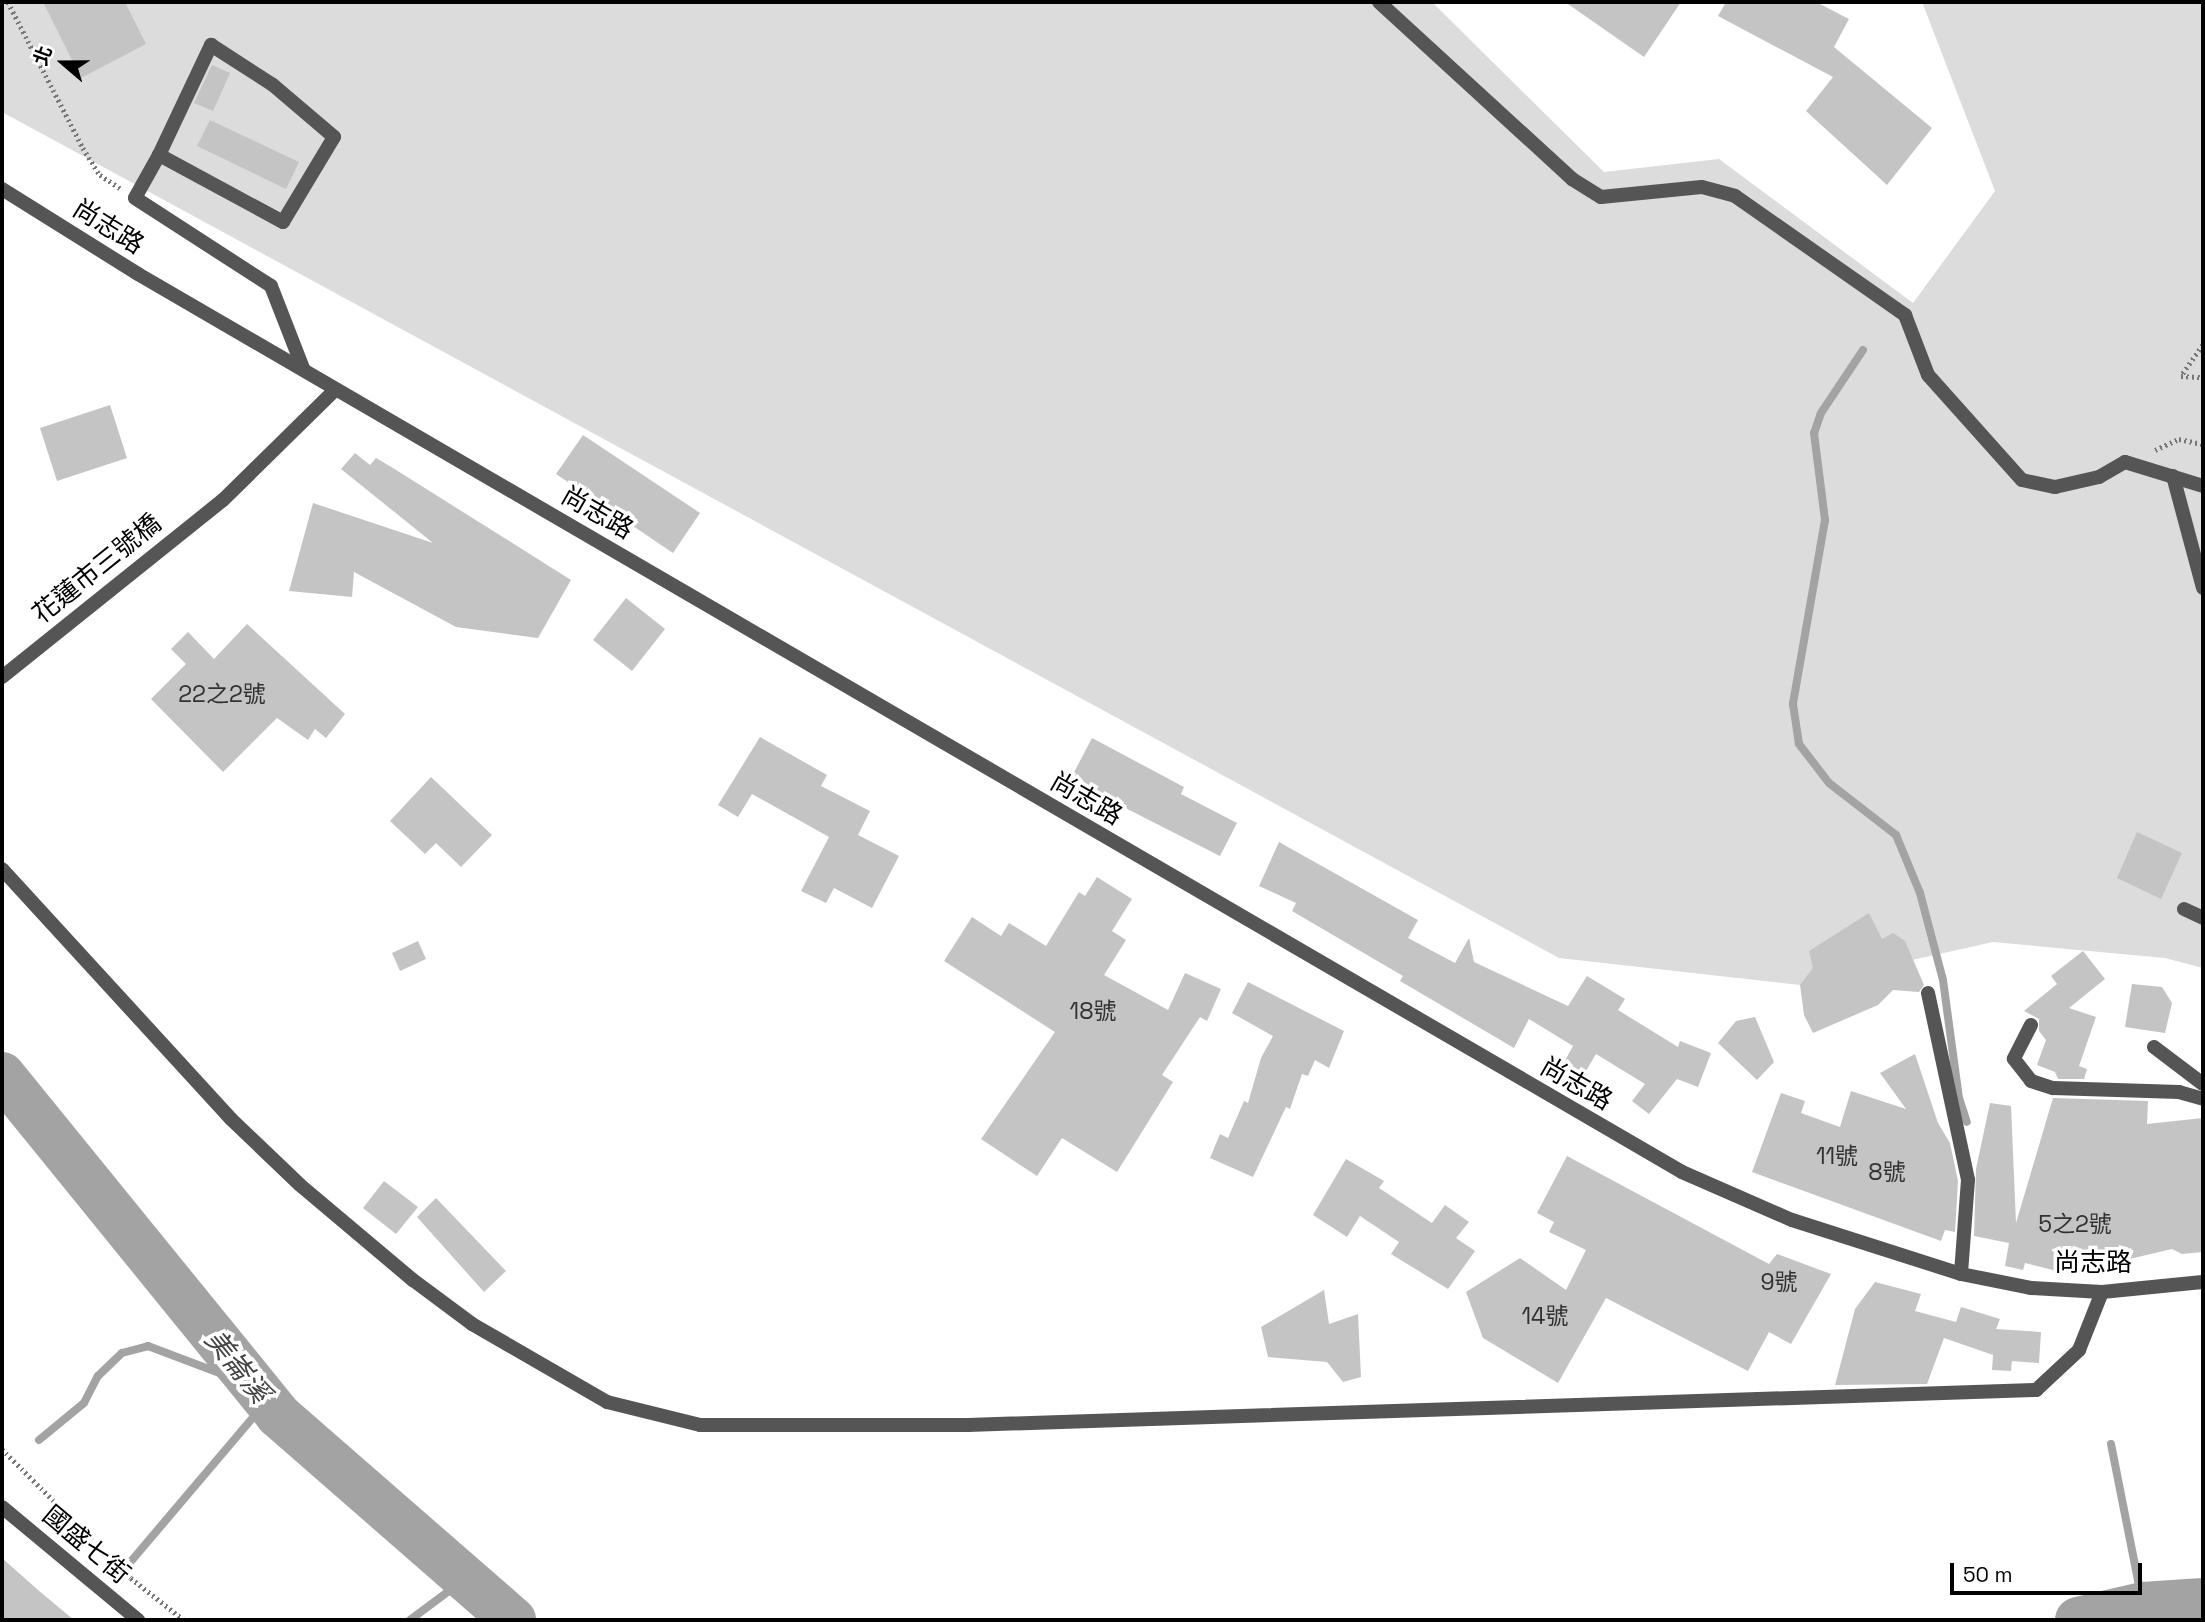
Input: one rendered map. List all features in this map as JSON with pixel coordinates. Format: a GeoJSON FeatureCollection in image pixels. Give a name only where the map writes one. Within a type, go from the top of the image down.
{"type":"FeatureCollection","features":[{"type":"Feature","properties":{"kind":"street"},"geometry":{"type":"LineString","coordinates":[[1379,2],[1572,179],[1601,197],[1702,187],[1735,196],[1905,315],[1928,375],[2022,480],[2055,486],[2099,477],[2125,462],[2203,486]]}},
{"type":"Feature","properties":{"kind":"street"},"geometry":{"type":"LineString","coordinates":[[159,155],[283,222],[334,137],[273,85],[211,45],[159,155],[135,198],[271,286],[303,368]]}},
{"type":"Feature","properties":{"kind":"street","name":"尚志路"},"geometry":{"type":"LineString","coordinates":[[2,189],[138,274],[1682,1172],[1792,1220],[1961,1274],[2031,1288],[2102,1292],[2203,1282]]}},
{"type":"Feature","properties":{"kind":"street","name":"花蓮市三號橋"},"geometry":{"type":"LineString","coordinates":[[2,677],[223,500],[335,389]]}},
{"type":"Feature","properties":{"kind":"street"},"geometry":{"type":"LineString","coordinates":[[2173,477],[2203,588]]}},
{"type":"Feature","properties":{"kind":"street"},"geometry":{"type":"LineString","coordinates":[[2,869],[231,1119],[300,1185],[413,1280],[472,1324],[607,1402],[700,1424],[968,1426],[2036,1390],[2079,1350],[2102,1292]]}},
{"type":"Feature","properties":{"kind":"street"},"geometry":{"type":"LineString","coordinates":[[2184,909],[2203,918]]}},
{"type":"Feature","properties":{"kind":"street"},"geometry":{"type":"LineString","coordinates":[[1928,993],[1968,1180],[1961,1274]]}},
{"type":"Feature","properties":{"kind":"street"},"geometry":{"type":"LineString","coordinates":[[2031,1025],[2014,1059],[2031,1081],[2053,1088],[2179,1092],[2203,1099]]}},
{"type":"Feature","properties":{"kind":"street"},"geometry":{"type":"LineString","coordinates":[[2154,1047],[2203,1084]]}},
{"type":"Feature","properties":{"kind":"street","name":"國盛七街"},"geometry":{"type":"LineString","coordinates":[[2,1507],[138,1620]]}},
{"type":"Feature","properties":{"kind":"path"},"geometry":{"type":"LineString","coordinates":[[8,2],[100,175],[135,198]]}},
{"type":"Feature","properties":{"kind":"path"},"geometry":{"type":"LineString","coordinates":[[2203,345],[2181,376],[2203,377]]}},
{"type":"Feature","properties":{"kind":"path"},"geometry":{"type":"LineString","coordinates":[[2,1449],[131,1578],[184,1620]]}},
{"type":"Feature","properties":{"kind":"shaded area"},"geometry":{"type":"Polygon","coordinates":[[[2,2],[1432,2],[1604,172],[1719,159],[1913,303],[1995,191],[1922,2],[2203,2],[2203,968],[2165,958],[1993,942],[1800,985],[1559,958],[2,112],[2,2]]]}},
{"type":"Feature","properties":{"kind":"building"},"geometry":{"type":"Polygon","coordinates":[[[43,2],[125,2],[146,44],[81,78],[43,2]]]}},
{"type":"Feature","properties":{"kind":"building"},"geometry":{"type":"Polygon","coordinates":[[[1565,2],[1681,2],[1644,57],[1565,2]]]}},
{"type":"Feature","properties":{"kind":"building"},"geometry":{"type":"Polygon","coordinates":[[[1726,2],[1816,2],[1849,19],[1834,47],[1932,128],[1887,185],[1806,111],[1833,77],[1718,16],[1726,2]]]}},
{"type":"Feature","properties":{"kind":"building"},"geometry":{"type":"Polygon","coordinates":[[[212,65],[230,73],[213,111],[194,103],[212,65]]]}},
{"type":"Feature","properties":{"kind":"building"},"geometry":{"type":"Polygon","coordinates":[[[210,120],[299,162],[286,189],[197,146],[210,120]]]}},
{"type":"Feature","properties":{"kind":"building"},"geometry":{"type":"Polygon","coordinates":[[[110,405],[127,458],[57,481],[40,428],[110,405]]]}},
{"type":"Feature","properties":{"kind":"building"},"geometry":{"type":"Polygon","coordinates":[[[583,435],[700,513],[673,553],[556,474],[583,435]]]}},
{"type":"Feature","properties":{"kind":"building"},"geometry":{"type":"Polygon","coordinates":[[[355,453],[370,465],[376,458],[571,580],[538,638],[456,627],[354,572],[352,597],[289,591],[313,503],[433,543],[341,469],[355,453]]]}},
{"type":"Feature","properties":{"kind":"building"},"geometry":{"type":"Polygon","coordinates":[[[626,598],[665,629],[632,671],[593,640],[626,598]]]}},
{"type":"Feature","properties":{"kind":"building"},"geometry":{"type":"Polygon","coordinates":[[[247,624],[345,714],[326,738],[315,729],[308,740],[277,718],[223,772],[151,699],[186,664],[171,649],[188,632],[214,659],[247,624]]]}},
{"type":"Feature","properties":{"kind":"building"},"geometry":{"type":"Polygon","coordinates":[[[760,737],[827,775],[821,786],[870,811],[858,835],[899,856],[872,908],[834,888],[826,903],[801,891],[829,837],[752,794],[738,817],[718,805],[760,737]]]}},
{"type":"Feature","properties":{"kind":"building"},"geometry":{"type":"Polygon","coordinates":[[[1092,738],[1184,787],[1181,794],[1237,823],[1220,856],[1070,780],[1092,738]]]}},
{"type":"Feature","properties":{"kind":"building"},"geometry":{"type":"Polygon","coordinates":[[[431,777],[492,835],[461,867],[436,843],[425,854],[390,821],[431,777]]]}},
{"type":"Feature","properties":{"kind":"building"},"geometry":{"type":"Polygon","coordinates":[[[2137,832],[2182,853],[2161,899],[2117,878],[2137,832]]]}},
{"type":"Feature","properties":{"kind":"building"},"geometry":{"type":"Polygon","coordinates":[[[1279,842],[1418,920],[1408,938],[1455,963],[1469,938],[1474,962],[1568,1006],[1587,976],[1625,999],[1618,1010],[1678,1047],[1680,1041],[1711,1053],[1698,1087],[1677,1079],[1649,1114],[1632,1101],[1645,1084],[1596,1054],[1583,1076],[1563,1064],[1573,1046],[1529,1019],[1514,1048],[1400,981],[1403,976],[1292,911],[1296,903],[1259,886],[1279,842]]]}},
{"type":"Feature","properties":{"kind":"building"},"geometry":{"type":"Polygon","coordinates":[[[1097,877],[1132,899],[1112,931],[1126,940],[1104,975],[1168,1010],[1185,973],[1221,989],[1207,1021],[1200,1017],[1162,1075],[1173,1082],[1117,1172],[1062,1138],[1037,1176],[981,1139],[1055,1032],[944,961],[972,917],[1001,936],[1009,923],[1046,946],[1079,892],[1085,896],[1097,877]]]}},
{"type":"Feature","properties":{"kind":"building"},"geometry":{"type":"Polygon","coordinates":[[[1869,913],[1882,939],[1893,933],[1905,941],[1924,985],[1919,992],[1893,990],[1878,1005],[1813,1033],[1804,1015],[1800,985],[1813,968],[1809,951],[1869,913]]]}},
{"type":"Feature","properties":{"kind":"building"},"geometry":{"type":"Polygon","coordinates":[[[418,941],[426,959],[400,971],[392,953],[418,941]]]}},
{"type":"Feature","properties":{"kind":"building"},"geometry":{"type":"Polygon","coordinates":[[[2083,951],[2105,979],[2069,1008],[2096,1017],[2079,1066],[2087,1069],[2084,1079],[2058,1079],[2055,1072],[2037,1065],[2046,1040],[2039,1031],[2039,1019],[2024,1011],[2057,984],[2051,976],[2083,951]]]}},
{"type":"Feature","properties":{"kind":"building"},"geometry":{"type":"Polygon","coordinates":[[[1248,982],[1344,1031],[1329,1068],[1315,1060],[1308,1076],[1302,1074],[1290,1109],[1286,1107],[1253,1177],[1210,1158],[1220,1134],[1228,1138],[1244,1101],[1248,1103],[1261,1058],[1273,1036],[1232,1013],[1248,982]]]}},
{"type":"Feature","properties":{"kind":"building"},"geometry":{"type":"Polygon","coordinates":[[[2132,984],[2162,987],[2172,1003],[2165,1033],[2125,1027],[2132,984]]]}},
{"type":"Feature","properties":{"kind":"building"},"geometry":{"type":"Polygon","coordinates":[[[1755,1017],[1774,1062],[1757,1080],[1718,1043],[1736,1021],[1755,1017]]]}},
{"type":"Feature","properties":{"kind":"building"},"geometry":{"type":"Polygon","coordinates":[[[1915,1054],[1938,1123],[1950,1143],[1958,1181],[1955,1232],[1945,1230],[1941,1241],[1752,1172],[1781,1093],[1805,1101],[1801,1113],[1840,1127],[1851,1091],[1906,1109],[1880,1073],[1915,1054]]]}},
{"type":"Feature","properties":{"kind":"building"},"geometry":{"type":"Polygon","coordinates":[[[2053,1098],[2148,1101],[2147,1124],[2203,1118],[2203,1252],[2182,1254],[2172,1249],[2100,1266],[2098,1273],[2065,1273],[2025,1263],[2023,1270],[2005,1266],[2009,1243],[1974,1236],[1976,1169],[1990,1103],[2011,1106],[2016,1223],[2053,1098]]]}},
{"type":"Feature","properties":{"kind":"building"},"geometry":{"type":"Polygon","coordinates":[[[1567,1156],[1769,1264],[1777,1254],[1831,1274],[1791,1344],[1769,1332],[1748,1371],[1606,1298],[1558,1383],[1483,1338],[1466,1292],[1520,1258],[1566,1290],[1586,1250],[1549,1232],[1554,1222],[1537,1213],[1567,1156]]]}},
{"type":"Feature","properties":{"kind":"building"},"geometry":{"type":"Polygon","coordinates":[[[1346,1159],[1384,1181],[1379,1188],[1432,1223],[1445,1205],[1469,1222],[1456,1238],[1475,1251],[1448,1289],[1391,1254],[1399,1242],[1360,1216],[1347,1237],[1313,1215],[1346,1159]]]}},
{"type":"Feature","properties":{"kind":"building"},"geometry":{"type":"Polygon","coordinates":[[[384,1181],[418,1207],[396,1234],[363,1208],[384,1181]]]}},
{"type":"Feature","properties":{"kind":"building"},"geometry":{"type":"Polygon","coordinates":[[[436,1198],[506,1271],[484,1292],[417,1217],[436,1198]]]}},
{"type":"Feature","properties":{"kind":"building"},"geometry":{"type":"Polygon","coordinates":[[[1875,1282],[1921,1294],[1915,1311],[1956,1322],[1961,1307],[2000,1319],[1996,1329],[2041,1332],[2039,1363],[2012,1361],[2011,1371],[1992,1370],[1993,1355],[1944,1338],[1927,1384],[1835,1385],[1855,1309],[1875,1282]]]}},
{"type":"Feature","properties":{"kind":"building"},"geometry":{"type":"Polygon","coordinates":[[[1324,1290],[1329,1324],[1358,1314],[1361,1377],[1343,1382],[1327,1362],[1268,1357],[1261,1327],[1324,1290]]]}},
{"type":"Feature","properties":{"kind":"building"},"geometry":{"type":"Polygon","coordinates":[[[2,1558],[38,1590],[74,1620],[2,1620],[2,1558]]]}},
{"type":"Feature","properties":{"kind":"waterway"},"geometry":{"type":"LineString","coordinates":[[1863,350],[1821,413],[1814,433],[1825,520],[1793,704],[1799,744],[1829,783],[1896,835],[1920,893],[1943,980],[1959,1098],[1967,1122]]}},
{"type":"Feature","properties":{"kind":"waterway","name":"美崙溪"},"geometry":{"type":"LineString","coordinates":[[2,1075],[278,1415],[513,1620]]}},
{"type":"Feature","properties":{"kind":"waterway"},"geometry":{"type":"LineString","coordinates":[[39,1440],[84,1403],[98,1376],[122,1353],[148,1346],[254,1386]]}},
{"type":"Feature","properties":{"kind":"waterway"},"geometry":{"type":"LineString","coordinates":[[127,1566],[267,1401]]}},
{"type":"Feature","properties":{"kind":"waterway"},"geometry":{"type":"LineString","coordinates":[[2111,1444],[2143,1605]]}},
{"type":"Feature","properties":{"kind":"waterway"},"geometry":{"type":"LineString","coordinates":[[410,1620],[465,1579]]}},
{"type":"Feature","properties":{"kind":"waterway","name":"美崙溪"},"geometry":{"type":"LineString","coordinates":[[2078,1620],[2143,1605],[2203,1601]]}}]}
